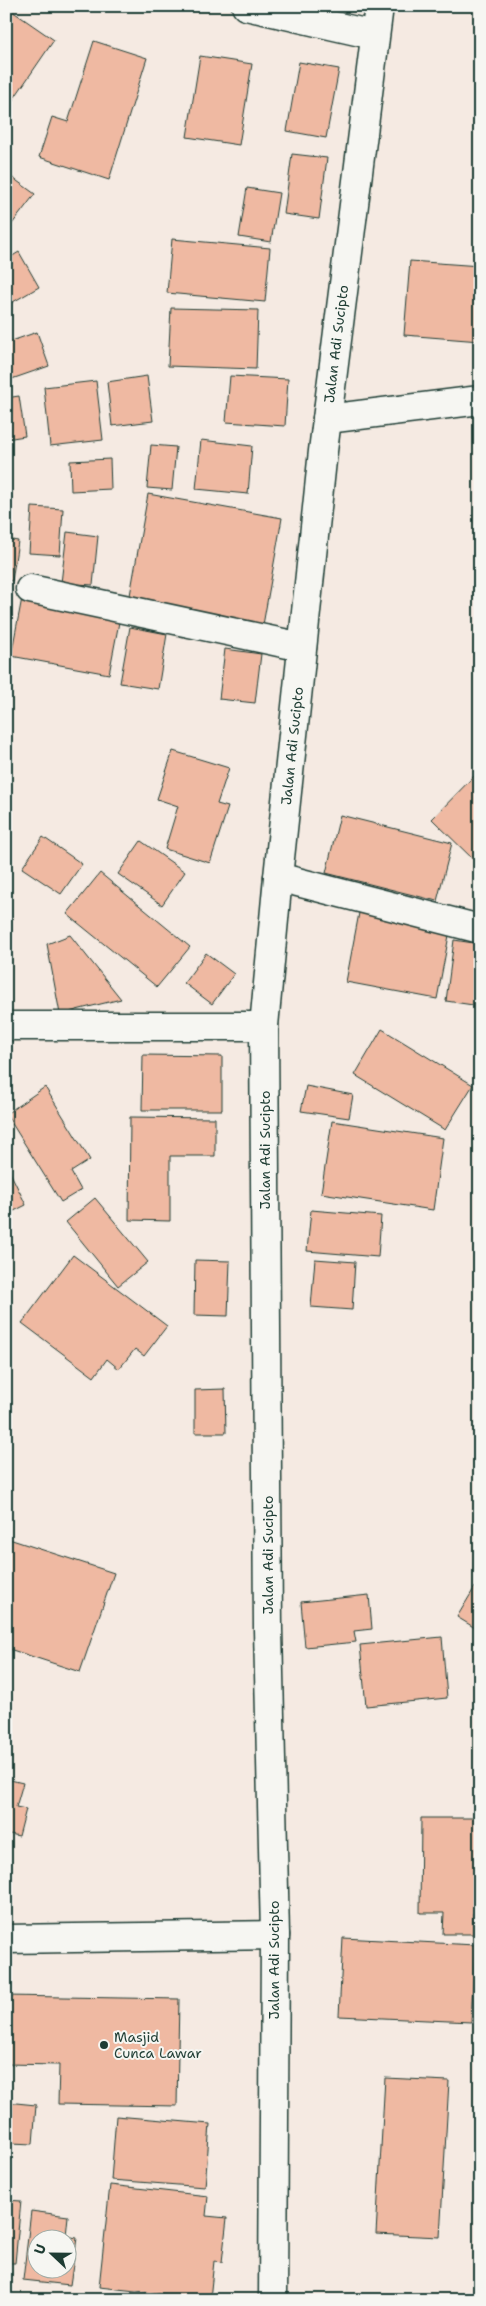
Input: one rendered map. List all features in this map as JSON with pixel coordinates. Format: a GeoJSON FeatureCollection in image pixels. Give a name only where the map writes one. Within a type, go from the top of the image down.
{"type":"FeatureCollection","features":[{"type":"Feature","properties":{"kind":"street"},"geometry":{"type":"LineString","coordinates":[[246,6],[374,35]]}},
{"type":"Feature","properties":{"kind":"street","name":"Jalan Adi Sucipto"},"geometry":{"type":"LineString","coordinates":[[273,2300],[275,1936],[268,1629],[264,1026],[327,419],[379,6]]}},
{"type":"Feature","properties":{"kind":"street"},"geometry":{"type":"LineString","coordinates":[[327,419],[480,400]]}},
{"type":"Feature","properties":{"kind":"street"},"geometry":{"type":"LineString","coordinates":[[30,589],[302,647]]}},
{"type":"Feature","properties":{"kind":"street"},"geometry":{"type":"LineString","coordinates":[[278,877],[480,929]]}},
{"type":"Feature","properties":{"kind":"street"},"geometry":{"type":"LineString","coordinates":[[6,1026],[264,1026]]}},
{"type":"Feature","properties":{"kind":"street"},"geometry":{"type":"LineString","coordinates":[[6,1939],[275,1936]]}},
{"type":"Feature","properties":{"kind":"building"},"geometry":{"type":"Polygon","coordinates":[[[12,11],[54,40],[6,110],[6,20],[12,11]]]}},
{"type":"Feature","properties":{"kind":"building"},"geometry":{"type":"Polygon","coordinates":[[[94,41],[147,58],[109,180],[39,157],[52,117],[68,122],[94,41]]]}},
{"type":"Feature","properties":{"kind":"building"},"geometry":{"type":"Polygon","coordinates":[[[200,56],[252,64],[239,145],[187,137],[200,56]]]}},
{"type":"Feature","properties":{"kind":"building"},"geometry":{"type":"Polygon","coordinates":[[[299,62],[339,69],[326,138],[287,131],[299,62]]]}},
{"type":"Feature","properties":{"kind":"building"},"geometry":{"type":"Polygon","coordinates":[[[292,154],[327,158],[319,219],[284,214],[292,154]]]}},
{"type":"Feature","properties":{"kind":"building"},"geometry":{"type":"Polygon","coordinates":[[[6,173],[35,194],[9,228],[6,226],[6,173]]]}},
{"type":"Feature","properties":{"kind":"building"},"geometry":{"type":"Polygon","coordinates":[[[247,188],[279,193],[271,242],[239,237],[247,188]]]}},
{"type":"Feature","properties":{"kind":"building"},"geometry":{"type":"Polygon","coordinates":[[[172,239],[270,248],[265,302],[167,293],[172,239]]]}},
{"type":"Feature","properties":{"kind":"building"},"geometry":{"type":"Polygon","coordinates":[[[19,252],[39,287],[6,306],[6,260],[19,252]]]}},
{"type":"Feature","properties":{"kind":"building"},"geometry":{"type":"Polygon","coordinates":[[[410,261],[480,266],[480,341],[404,335],[410,261]]]}},
{"type":"Feature","properties":{"kind":"building"},"geometry":{"type":"Polygon","coordinates":[[[171,308],[258,310],[256,369],[168,366],[171,308]]]}},
{"type":"Feature","properties":{"kind":"building"},"geometry":{"type":"Polygon","coordinates":[[[37,332],[49,366],[6,381],[6,343],[37,332]]]}},
{"type":"Feature","properties":{"kind":"building"},"geometry":{"type":"Polygon","coordinates":[[[147,376],[153,421],[112,426],[107,382],[147,376]]]}},
{"type":"Feature","properties":{"kind":"building"},"geometry":{"type":"Polygon","coordinates":[[[230,376],[288,379],[285,426],[226,422],[230,376]]]}},
{"type":"Feature","properties":{"kind":"building"},"geometry":{"type":"Polygon","coordinates":[[[96,381],[103,440],[50,446],[44,387],[96,381]]]}},
{"type":"Feature","properties":{"kind":"building"},"geometry":{"type":"Polygon","coordinates":[[[19,396],[25,436],[6,439],[6,398],[19,396]]]}},
{"type":"Feature","properties":{"kind":"building"},"geometry":{"type":"Polygon","coordinates":[[[201,440],[252,446],[248,494],[196,489],[201,440]]]}},
{"type":"Feature","properties":{"kind":"building"},"geometry":{"type":"Polygon","coordinates":[[[151,445],[176,447],[172,490],[147,488],[151,445]]]}},
{"type":"Feature","properties":{"kind":"building"},"geometry":{"type":"Polygon","coordinates":[[[110,459],[111,489],[71,491],[70,461],[110,459]]]}},
{"type":"Feature","properties":{"kind":"building"},"geometry":{"type":"Polygon","coordinates":[[[148,494],[282,518],[263,625],[129,601],[148,494]]]}},
{"type":"Feature","properties":{"kind":"building"},"geometry":{"type":"Polygon","coordinates":[[[32,507],[63,509],[60,555],[29,553],[32,507]]]}},
{"type":"Feature","properties":{"kind":"building"},"geometry":{"type":"Polygon","coordinates":[[[67,532],[98,536],[93,585],[61,583],[67,532]]]}},
{"type":"Feature","properties":{"kind":"building"},"geometry":{"type":"Polygon","coordinates":[[[6,539],[18,541],[12,581],[6,580],[6,539]]]}},
{"type":"Feature","properties":{"kind":"building"},"geometry":{"type":"Polygon","coordinates":[[[22,598],[120,617],[109,674],[11,656],[22,598]]]}},
{"type":"Feature","properties":{"kind":"building"},"geometry":{"type":"Polygon","coordinates":[[[130,627],[167,634],[158,689],[120,683],[130,627]]]}},
{"type":"Feature","properties":{"kind":"building"},"geometry":{"type":"Polygon","coordinates":[[[225,649],[261,654],[255,703],[219,699],[225,649]]]}},
{"type":"Feature","properties":{"kind":"building"},"geometry":{"type":"Polygon","coordinates":[[[173,751],[229,768],[217,804],[228,807],[210,863],[165,849],[178,806],[157,799],[173,751]]]}},
{"type":"Feature","properties":{"kind":"building"},"geometry":{"type":"Polygon","coordinates":[[[480,770],[480,866],[432,819],[480,770]]]}},
{"type":"Feature","properties":{"kind":"building"},"geometry":{"type":"Polygon","coordinates":[[[340,815],[452,843],[437,901],[326,873],[340,815]]]}},
{"type":"Feature","properties":{"kind":"building"},"geometry":{"type":"Polygon","coordinates":[[[43,837],[82,864],[61,894],[22,868],[43,837]]]}},
{"type":"Feature","properties":{"kind":"building"},"geometry":{"type":"Polygon","coordinates":[[[141,841],[185,872],[162,905],[118,874],[141,841]]]}},
{"type":"Feature","properties":{"kind":"building"},"geometry":{"type":"Polygon","coordinates":[[[100,873],[190,947],[157,987],[67,914],[100,873]]]}},
{"type":"Feature","properties":{"kind":"building"},"geometry":{"type":"Polygon","coordinates":[[[359,913],[450,930],[437,999],[346,982],[359,913]]]}},
{"type":"Feature","properties":{"kind":"building"},"geometry":{"type":"Polygon","coordinates":[[[70,935],[121,999],[60,1014],[47,944],[70,935]]]}},
{"type":"Feature","properties":{"kind":"building"},"geometry":{"type":"Polygon","coordinates":[[[454,940],[480,944],[480,1006],[446,1001],[454,940]]]}},
{"type":"Feature","properties":{"kind":"building"},"geometry":{"type":"Polygon","coordinates":[[[206,953],[234,974],[212,1004],[184,983],[206,953]]]}},
{"type":"Feature","properties":{"kind":"building"},"geometry":{"type":"Polygon","coordinates":[[[382,1029],[473,1085],[445,1130],[355,1075],[382,1029]]]}},
{"type":"Feature","properties":{"kind":"building"},"geometry":{"type":"Polygon","coordinates":[[[480,1041],[480,1058],[473,1055],[480,1041]]]}},
{"type":"Feature","properties":{"kind":"building"},"geometry":{"type":"Polygon","coordinates":[[[143,1055],[222,1056],[222,1110],[142,1110],[143,1055]]]}},
{"type":"Feature","properties":{"kind":"building"},"geometry":{"type":"Polygon","coordinates":[[[306,1086],[353,1095],[349,1118],[301,1111],[306,1086]]]}},
{"type":"Feature","properties":{"kind":"building"},"geometry":{"type":"Polygon","coordinates":[[[45,1087],[90,1160],[71,1172],[81,1190],[61,1202],[6,1114],[45,1087]]]}},
{"type":"Feature","properties":{"kind":"building"},"geometry":{"type":"Polygon","coordinates":[[[130,1117],[215,1118],[215,1156],[170,1156],[170,1221],[129,1220],[130,1117]]]}},
{"type":"Feature","properties":{"kind":"building"},"geometry":{"type":"Polygon","coordinates":[[[332,1121],[443,1138],[433,1210],[321,1193],[332,1121]]]}},
{"type":"Feature","properties":{"kind":"building"},"geometry":{"type":"Polygon","coordinates":[[[6,1164],[26,1205],[6,1215],[6,1164]]]}},
{"type":"Feature","properties":{"kind":"building"},"geometry":{"type":"Polygon","coordinates":[[[95,1198],[148,1262],[118,1286],[66,1222],[95,1198]]]}},
{"type":"Feature","properties":{"kind":"building"},"geometry":{"type":"Polygon","coordinates":[[[311,1210],[381,1216],[378,1257],[307,1251],[311,1210]]]}},
{"type":"Feature","properties":{"kind":"building"},"geometry":{"type":"Polygon","coordinates":[[[73,1255],[167,1326],[144,1356],[135,1349],[119,1369],[107,1359],[94,1377],[22,1323],[73,1255]]]}},
{"type":"Feature","properties":{"kind":"building"},"geometry":{"type":"Polygon","coordinates":[[[315,1259],[355,1262],[352,1310],[311,1307],[315,1259]]]}},
{"type":"Feature","properties":{"kind":"building"},"geometry":{"type":"Polygon","coordinates":[[[195,1260],[230,1261],[228,1316],[194,1315],[195,1260]]]}},
{"type":"Feature","properties":{"kind":"building"},"geometry":{"type":"Polygon","coordinates":[[[225,1389],[226,1433],[195,1433],[195,1390],[225,1389]]]}},
{"type":"Feature","properties":{"kind":"building"},"geometry":{"type":"Polygon","coordinates":[[[9,1539],[114,1573],[80,1672],[6,1648],[6,1546],[9,1539]]]}},
{"type":"Feature","properties":{"kind":"building"},"geometry":{"type":"Polygon","coordinates":[[[475,1587],[480,1590],[480,1631],[457,1617],[475,1587]]]}},
{"type":"Feature","properties":{"kind":"building"},"geometry":{"type":"Polygon","coordinates":[[[369,1595],[372,1629],[354,1631],[356,1642],[305,1647],[301,1602],[369,1595]]]}},
{"type":"Feature","properties":{"kind":"building"},"geometry":{"type":"Polygon","coordinates":[[[442,1637],[447,1698],[366,1706],[360,1645],[442,1637]]]}},
{"type":"Feature","properties":{"kind":"building"},"geometry":{"type":"Polygon","coordinates":[[[6,1779],[23,1783],[16,1807],[26,1809],[19,1836],[10,1834],[6,1848],[6,1779]]]}},
{"type":"Feature","properties":{"kind":"building"},"geometry":{"type":"Polygon","coordinates":[[[421,1818],[480,1818],[480,1913],[473,1913],[473,1934],[443,1934],[444,1913],[420,1913],[421,1818]]]}},
{"type":"Feature","properties":{"kind":"building"},"geometry":{"type":"Polygon","coordinates":[[[343,1938],[475,1945],[471,2022],[339,2016],[343,1938]]]}},
{"type":"Feature","properties":{"kind":"building"},"geometry":{"type":"Polygon","coordinates":[[[6,1996],[179,1999],[177,2106],[58,2104],[59,2065],[6,2064],[6,1996]]]}},
{"type":"Feature","properties":{"kind":"building"},"geometry":{"type":"Polygon","coordinates":[[[385,2078],[449,2081],[440,2237],[376,2234],[385,2078]]]}},
{"type":"Feature","properties":{"kind":"building"},"geometry":{"type":"Polygon","coordinates":[[[6,2102],[36,2105],[33,2144],[11,2143],[7,2192],[6,2102]]]}},
{"type":"Feature","properties":{"kind":"building"},"geometry":{"type":"Polygon","coordinates":[[[116,2116],[210,2124],[205,2187],[111,2180],[116,2116]]]}},
{"type":"Feature","properties":{"kind":"building"},"geometry":{"type":"Polygon","coordinates":[[[110,2185],[208,2196],[206,2216],[227,2218],[222,2262],[214,2261],[210,2299],[99,2287],[110,2185]]]}},
{"type":"Feature","properties":{"kind":"building"},"geometry":{"type":"Polygon","coordinates":[[[6,2200],[21,2201],[15,2263],[6,2263],[6,2200]]]}},
{"type":"Feature","properties":{"kind":"building"},"geometry":{"type":"Polygon","coordinates":[[[31,2211],[68,2216],[67,2228],[29,2228],[31,2211]]]}},
{"type":"Feature","properties":{"kind":"building"},"geometry":{"type":"Polygon","coordinates":[[[28,2237],[28,2278],[71,2278],[70,2285],[23,2280],[28,2237]]]}},
{"type":"Feature","properties":{"kind":"place","name":"Masjid Cunca Lawar"},"geometry":{"type":"Point","coordinates":[104,2045]}}]}
